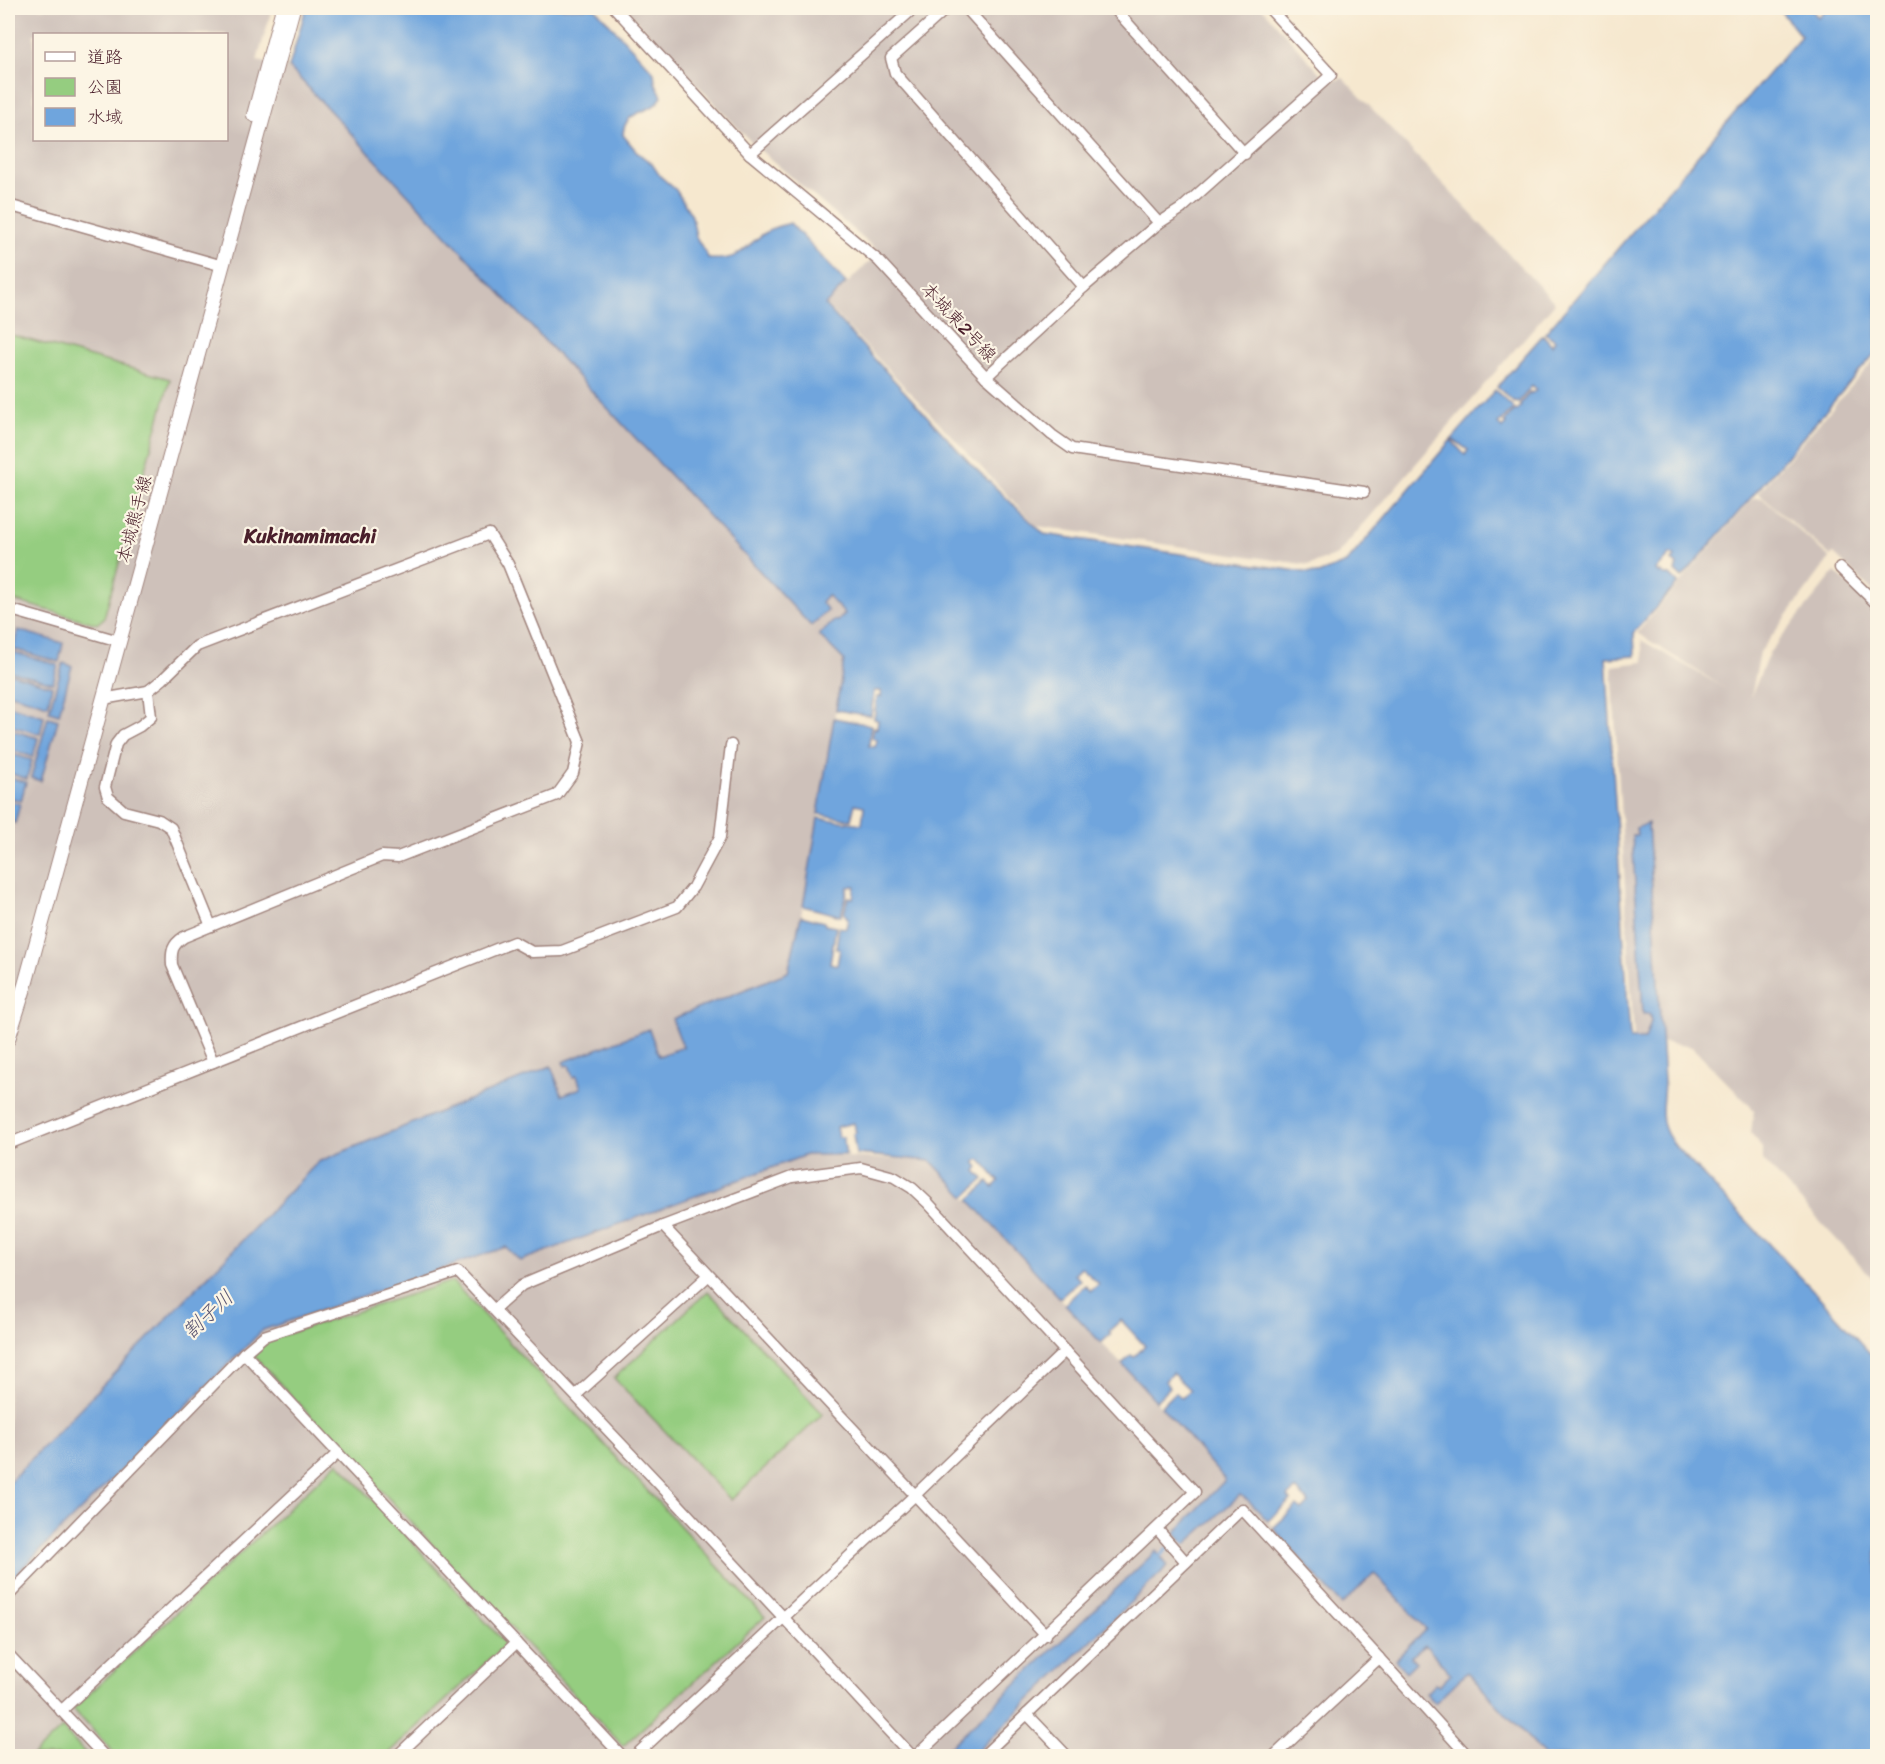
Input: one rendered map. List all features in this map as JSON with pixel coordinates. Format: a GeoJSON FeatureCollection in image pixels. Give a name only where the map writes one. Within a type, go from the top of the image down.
{"type":"FeatureCollection","features":[{"type":"Feature","properties":{"kind":"main road","name":"本城熊手線"},"geometry":{"type":"LineString","coordinates":[[219,265],[283,8]]}},
{"type":"Feature","properties":{"kind":"main road","name":"本城熊手線"},"geometry":{"type":"LineString","coordinates":[[8,1011],[293,8]]}},
{"type":"Feature","properties":{"kind":"main road","name":"本城熊手線"},"geometry":{"type":"LineString","coordinates":[[8,1040],[25,986],[103,699],[115,640]]}},
{"type":"Feature","properties":{"kind":"street","name":"本城東2号線"},"geometry":{"type":"LineString","coordinates":[[615,8],[750,154],[879,261],[986,377],[1052,435],[1072,449],[1364,492]]}},
{"type":"Feature","properties":{"kind":"street"},"geometry":{"type":"LineString","coordinates":[[750,154],[914,8]]}},
{"type":"Feature","properties":{"kind":"street"},"geometry":{"type":"LineString","coordinates":[[947,8],[891,58],[895,73],[1084,288]]}},
{"type":"Feature","properties":{"kind":"street"},"geometry":{"type":"LineString","coordinates":[[966,8],[1160,223]]}},
{"type":"Feature","properties":{"kind":"street"},"geometry":{"type":"LineString","coordinates":[[1114,8],[1245,154]]}},
{"type":"Feature","properties":{"kind":"street"},"geometry":{"type":"LineString","coordinates":[[986,377],[1084,288],[1245,154],[1331,75],[1269,8]]}},
{"type":"Feature","properties":{"kind":"street"},"geometry":{"type":"LineString","coordinates":[[8,206],[219,265]]}},
{"type":"Feature","properties":{"kind":"street"},"geometry":{"type":"LineString","coordinates":[[103,699],[148,691],[197,646],[489,534],[508,564],[580,742],[573,773],[557,795],[398,857],[382,856],[184,936],[171,951],[172,964],[213,1062]]}},
{"type":"Feature","properties":{"kind":"street"},"geometry":{"type":"LineString","coordinates":[[1840,568],[1878,605]]}},
{"type":"Feature","properties":{"kind":"street"},"geometry":{"type":"LineString","coordinates":[[8,609],[115,640]]}},
{"type":"Feature","properties":{"kind":"street"},"geometry":{"type":"LineString","coordinates":[[148,691],[151,717],[141,726],[123,735],[116,744],[105,787],[108,797],[124,811],[159,820],[171,828],[211,926]]}},
{"type":"Feature","properties":{"kind":"street"},"geometry":{"type":"LineString","coordinates":[[8,1144],[514,942],[532,952],[562,951],[677,907],[693,887],[720,837],[731,745]]}},
{"type":"Feature","properties":{"kind":"street"},"geometry":{"type":"LineString","coordinates":[[8,1596],[244,1353],[264,1336],[458,1272],[914,1756],[1046,1635],[1195,1492],[928,1203],[912,1188],[894,1177],[861,1168],[792,1177],[663,1226],[522,1285],[495,1309]]}},
{"type":"Feature","properties":{"kind":"street"},"geometry":{"type":"LineString","coordinates":[[663,1226],[1046,1635]]}},
{"type":"Feature","properties":{"kind":"street"},"geometry":{"type":"LineString","coordinates":[[576,1395],[708,1276]]}},
{"type":"Feature","properties":{"kind":"street"},"geometry":{"type":"LineString","coordinates":[[635,1756],[914,1496],[1065,1351]]}},
{"type":"Feature","properties":{"kind":"street"},"geometry":{"type":"LineString","coordinates":[[244,1353],[622,1756]]}},
{"type":"Feature","properties":{"kind":"street"},"geometry":{"type":"LineString","coordinates":[[61,1711],[338,1453]]}},
{"type":"Feature","properties":{"kind":"street"},"geometry":{"type":"LineString","coordinates":[[983,1756],[1242,1509],[1468,1756]]}},
{"type":"Feature","properties":{"kind":"street"},"geometry":{"type":"LineString","coordinates":[[1156,1529],[1186,1562]]}},
{"type":"Feature","properties":{"kind":"street"},"geometry":{"type":"LineString","coordinates":[[398,1756],[516,1644]]}},
{"type":"Feature","properties":{"kind":"street"},"geometry":{"type":"LineString","coordinates":[[8,1654],[104,1756]]}},
{"type":"Feature","properties":{"kind":"street"},"geometry":{"type":"LineString","coordinates":[[1274,1756],[1379,1658]]}},
{"type":"Feature","properties":{"kind":"street"},"geometry":{"type":"LineString","coordinates":[[1027,1714],[1067,1756]]}},
{"type":"Feature","properties":{"kind":"shaded area"},"geometry":{"type":"Polygon","coordinates":[[[8,8],[272,8],[257,61],[289,67],[308,85],[811,626],[828,611],[820,601],[827,595],[845,615],[837,622],[844,660],[803,906],[788,972],[673,1019],[683,1046],[659,1056],[649,1029],[569,1065],[581,1087],[562,1095],[550,1067],[318,1162],[8,1483],[8,8]]]}},
{"type":"Feature","properties":{"kind":"shaded area"},"geometry":{"type":"Polygon","coordinates":[[[625,8],[1262,8],[1328,82],[1343,78],[1555,303],[1337,555],[1310,565],[1037,526],[826,304],[879,252],[753,144],[625,8]]]}},
{"type":"Feature","properties":{"kind":"shaded area"},"geometry":{"type":"Polygon","coordinates":[[[1877,357],[1877,595],[1833,553],[1831,556],[1758,493],[1877,357]]]}},
{"type":"Feature","properties":{"kind":"shaded area"},"geometry":{"type":"Polygon","coordinates":[[[1753,498],[1762,498],[1830,558],[1760,652],[1751,697],[1769,653],[1835,572],[1877,613],[1877,1283],[1762,1159],[1762,1148],[1751,1133],[1754,1110],[1692,1047],[1634,1037],[1612,666],[1644,662],[1641,640],[1728,690],[1637,633],[1753,498]]]}},
{"type":"Feature","properties":{"kind":"shaded area"},"geometry":{"type":"Polygon","coordinates":[[[806,1155],[931,1161],[1156,1401],[1226,1480],[1175,1532],[1185,1545],[1240,1495],[1268,1521],[1341,1604],[1374,1573],[1426,1629],[1395,1660],[1411,1657],[1424,1645],[1451,1674],[1427,1694],[1434,1702],[1467,1672],[1545,1756],[8,1756],[8,1583],[263,1330],[506,1247],[520,1261],[806,1155]]]}},
{"type":"Feature","properties":{"kind":"green space"},"geometry":{"type":"Polygon","coordinates":[[[8,334],[170,379],[104,618],[97,624],[8,599],[8,334]]]}},
{"type":"Feature","properties":{"kind":"green space"},"geometry":{"type":"Polygon","coordinates":[[[452,1281],[765,1617],[623,1746],[252,1354],[268,1340],[452,1281]]]}},
{"type":"Feature","properties":{"kind":"green space"},"geometry":{"type":"Polygon","coordinates":[[[708,1291],[823,1414],[731,1500],[614,1378],[708,1291]]]}},
{"type":"Feature","properties":{"kind":"green space"},"geometry":{"type":"Polygon","coordinates":[[[338,1462],[506,1644],[386,1756],[117,1756],[73,1709],[338,1462]]]}},
{"type":"Feature","properties":{"kind":"green space"},"geometry":{"type":"Polygon","coordinates":[[[62,1728],[88,1756],[32,1756],[62,1728]]]}},
{"type":"Feature","properties":{"kind":"water","name":"割子川"},"geometry":{"type":"Polygon","coordinates":[[[306,8],[595,8],[654,72],[655,82],[662,96],[652,107],[628,120],[623,135],[638,153],[652,164],[660,176],[676,190],[692,216],[696,237],[709,259],[721,259],[738,254],[763,234],[790,223],[846,283],[825,305],[971,464],[1044,534],[1318,574],[1346,563],[1451,440],[1465,455],[1468,450],[1452,439],[1495,390],[1514,408],[1498,424],[1502,428],[1506,424],[1504,422],[1515,410],[1517,411],[1530,392],[1536,390],[1532,386],[1518,403],[1497,387],[1543,335],[1552,345],[1555,340],[1545,333],[1801,36],[1778,8],[1810,8],[1818,17],[1827,8],[1877,8],[1877,351],[1682,578],[1675,571],[1677,565],[1672,561],[1675,557],[1671,554],[1656,570],[1659,574],[1661,572],[1664,575],[1670,575],[1678,583],[1634,632],[1635,656],[1606,658],[1630,1039],[1645,1039],[1651,1021],[1649,1014],[1643,1014],[1632,835],[1637,835],[1636,828],[1648,823],[1664,1081],[1663,1123],[1676,1147],[1812,1289],[1877,1361],[1877,1756],[1545,1756],[1467,1672],[1435,1703],[1426,1693],[1435,1684],[1439,1686],[1451,1674],[1425,1645],[1411,1657],[1416,1662],[1406,1672],[1395,1660],[1426,1629],[1374,1573],[1342,1605],[1273,1528],[1297,1506],[1302,1510],[1309,1503],[1296,1489],[1288,1497],[1291,1500],[1268,1521],[1240,1495],[1185,1545],[1175,1533],[1225,1480],[1161,1406],[1175,1392],[1182,1398],[1190,1390],[1172,1373],[1165,1381],[1170,1387],[1156,1401],[1122,1364],[1131,1355],[1134,1357],[1145,1346],[1121,1320],[1109,1331],[1111,1334],[1101,1343],[1065,1304],[1085,1285],[1091,1291],[1099,1284],[1081,1267],[1074,1274],[1080,1280],[1060,1298],[969,1200],[988,1182],[993,1187],[999,1181],[980,1159],[975,1162],[979,1167],[976,1171],[984,1179],[965,1197],[931,1161],[856,1154],[854,1123],[836,1127],[838,1137],[843,1137],[846,1155],[806,1155],[520,1261],[506,1247],[263,1330],[8,1582],[8,1483],[318,1162],[551,1066],[562,1095],[581,1088],[577,1076],[573,1077],[569,1065],[565,1066],[563,1062],[649,1029],[659,1056],[683,1047],[672,1019],[788,972],[801,916],[836,927],[830,963],[837,965],[840,949],[836,949],[839,927],[846,928],[848,919],[844,913],[848,897],[853,898],[855,886],[848,887],[841,916],[803,906],[818,818],[862,824],[864,806],[855,804],[851,820],[818,814],[834,718],[871,725],[869,746],[875,747],[877,740],[872,738],[874,727],[877,728],[878,720],[874,719],[877,697],[881,697],[881,691],[874,691],[871,716],[836,710],[844,660],[819,635],[845,614],[827,595],[821,602],[828,610],[811,626],[289,67],[306,8]]]}},
{"type":"Feature","properties":{"kind":"water"},"geometry":{"type":"Polygon","coordinates":[[[18,630],[63,643],[59,662],[13,649],[18,630]]]}},
{"type":"Feature","properties":{"kind":"water"},"geometry":{"type":"Polygon","coordinates":[[[13,652],[58,665],[53,683],[8,671],[13,652]]]}},
{"type":"Feature","properties":{"kind":"water"},"geometry":{"type":"Polygon","coordinates":[[[63,663],[72,666],[59,714],[49,711],[63,663]]]}},
{"type":"Feature","properties":{"kind":"water"},"geometry":{"type":"Polygon","coordinates":[[[8,673],[52,686],[48,705],[8,693],[8,673]]]}},
{"type":"Feature","properties":{"kind":"water"},"geometry":{"type":"Polygon","coordinates":[[[8,705],[44,716],[40,734],[8,725],[8,705]]]}},
{"type":"Feature","properties":{"kind":"water"},"geometry":{"type":"Polygon","coordinates":[[[48,717],[58,720],[41,781],[31,778],[48,717]]]}},
{"type":"Feature","properties":{"kind":"water"},"geometry":{"type":"Polygon","coordinates":[[[8,729],[38,738],[33,757],[8,749],[8,729]]]}},
{"type":"Feature","properties":{"kind":"water"},"geometry":{"type":"Polygon","coordinates":[[[8,753],[32,760],[27,779],[8,773],[8,753]]]}},
{"type":"Feature","properties":{"kind":"water"},"geometry":{"type":"Polygon","coordinates":[[[8,777],[26,782],[21,801],[8,797],[8,777]]]}},
{"type":"Feature","properties":{"kind":"water"},"geometry":{"type":"Polygon","coordinates":[[[8,801],[20,804],[15,823],[8,821],[8,801]]]}},
{"type":"Feature","properties":{"kind":"water"},"geometry":{"type":"Polygon","coordinates":[[[1156,1551],[1168,1566],[972,1756],[940,1756],[1156,1551]]]}},
{"type":"Feature","properties":{"kind":"waterway"},"geometry":{"type":"LineString","coordinates":[[1159,1557],[1169,1547]]}},
{"type":"Feature","properties":{"kind":"district","name":"Kukinamimachi"},"geometry":{"type":"Point","coordinates":[310,536]}}]}
